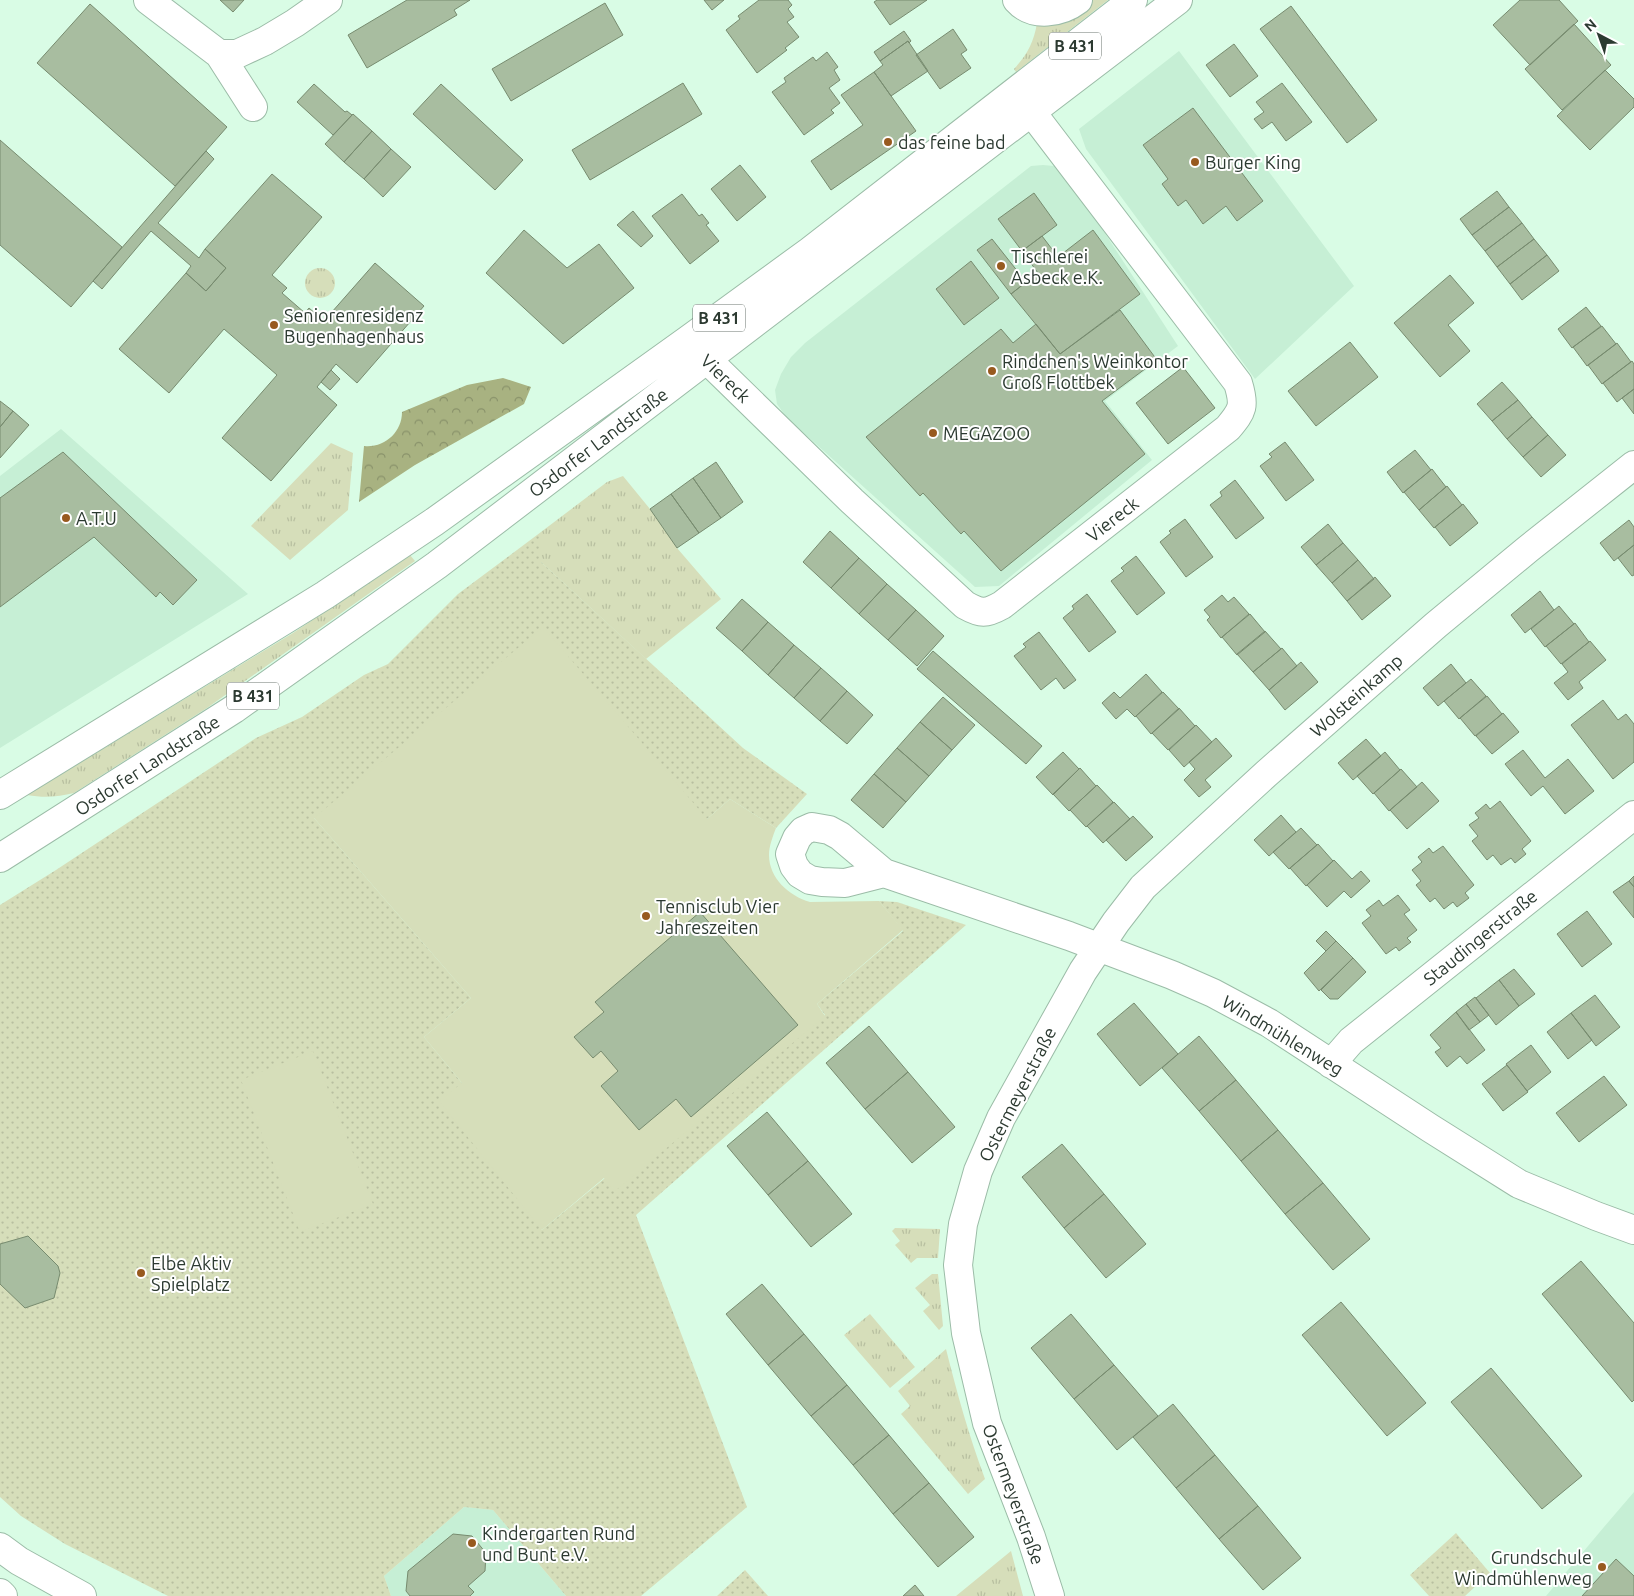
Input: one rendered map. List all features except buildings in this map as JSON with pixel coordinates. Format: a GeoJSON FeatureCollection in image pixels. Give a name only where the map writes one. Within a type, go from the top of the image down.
{"type":"FeatureCollection","features":[{"type":"Feature","properties":{"kind":"street"},"geometry":{"type":"LineString","coordinates":[[148,0],[219,54],[254,107]]}},
{"type":"Feature","properties":{"kind":"street"},"geometry":{"type":"LineString","coordinates":[[219,54],[237,54],[265,41],[328,0]]}},
{"type":"Feature","properties":{"kind":"street"},"geometry":{"type":"LineString","coordinates":[[1025,6],[1054,12],[1070,6],[1078,0]]}},
{"type":"Feature","properties":{"kind":"street","name":"Osdorfer Landstraße"},"geometry":{"type":"LineString","coordinates":[[0,858],[234,709],[437,565],[707,360],[1024,102],[1133,0]]}},
{"type":"Feature","properties":{"kind":"street","name":"Osdorfer Landstraße"},"geometry":{"type":"LineString","coordinates":[[0,795],[278,624],[434,522],[810,251],[1024,102],[1178,0]]}},
{"type":"Feature","properties":{"kind":"street","name":"Viereck"},"geometry":{"type":"LineString","coordinates":[[688,340],[852,501],[965,605],[977,612],[989,612],[1002,606],[1228,428],[1239,414],[1243,399],[1238,383],[1024,102]]}},
{"type":"Feature","properties":{"kind":"street","name":"Wolsteinkamp"},"geometry":{"type":"LineString","coordinates":[[1099,947],[1143,887],[1266,774],[1436,624],[1634,465]]}},
{"type":"Feature","properties":{"kind":"street","name":"Staudingerstraße"},"geometry":{"type":"LineString","coordinates":[[1331,1064],[1351,1041],[1634,815]]}},
{"type":"Feature","properties":{"kind":"street","name":"Windmühlenweg"},"geometry":{"type":"LineString","coordinates":[[884,872],[1099,947],[1213,993],[1269,1022],[1331,1064],[1519,1184],[1634,1230]]}},
{"type":"Feature","properties":{"kind":"street","name":"Ostermeyerstraße"},"geometry":{"type":"LineString","coordinates":[[1050,1596],[1028,1527],[987,1422],[966,1333],[958,1265],[963,1224],[978,1171],[1001,1118],[1064,1003],[1099,947]]}},
{"type":"Feature","properties":{"kind":"street"},"geometry":{"type":"LineString","coordinates":[[6,1560],[36,1582],[40,1596]]}},
{"type":"Feature","properties":{"kind":"street"},"geometry":{"type":"LineString","coordinates":[[6,1560],[82,1596]]}},
{"type":"Feature","properties":{"kind":"street"},"geometry":{"type":"LineString","coordinates":[[0,1593],[3,1596]]}},
{"type":"Feature","properties":{"kind":"shaded area"},"geometry":{"type":"Polygon","coordinates":[[[1179,51],[1354,286],[1255,379],[1086,149],[1079,129],[1179,51]]]}},
{"type":"Feature","properties":{"kind":"shaded area"},"geometry":{"type":"Polygon","coordinates":[[[1031,166],[1054,166],[1066,173],[1178,346],[1105,401],[1152,460],[999,586],[975,587],[787,418],[777,404],[775,390],[781,374],[791,357],[805,343],[1031,166]]]}},
{"type":"Feature","properties":{"kind":"shaded area"},"geometry":{"type":"Polygon","coordinates":[[[61,429],[248,594],[0,748],[0,476],[61,429]]]}},
{"type":"Feature","properties":{"kind":"shaded area","name":"Grundschule Windmühlenweg"},"geometry":{"type":"Polygon","coordinates":[[[1634,1492],[1634,1596],[1546,1596],[1604,1527],[1634,1492]]]}},
{"type":"Feature","properties":{"kind":"shaded area","name":"Kindergarten Rund und Bunt e.V."},"geometry":{"type":"Polygon","coordinates":[[[464,1507],[493,1510],[566,1596],[391,1596],[384,1576],[464,1507]]]}},
{"type":"Feature","properties":{"kind":"green space"},"geometry":{"type":"Polygon","coordinates":[[[1089,0],[1108,0],[1016,72],[1014,69],[1023,59],[1029,48],[1037,23],[1089,0]]]}},
{"type":"Feature","properties":{"kind":"green space"},"geometry":{"type":"Polygon","coordinates":[[[320,268],[331,272],[335,283],[331,294],[320,298],[309,294],[305,283],[309,272],[320,268]]]}},
{"type":"Feature","properties":{"kind":"green space"},"geometry":{"type":"Polygon","coordinates":[[[503,378],[531,387],[524,404],[415,465],[359,502],[364,446],[379,444],[391,437],[399,426],[402,412],[467,385],[503,378]]]}},
{"type":"Feature","properties":{"kind":"green space"},"geometry":{"type":"Polygon","coordinates":[[[331,443],[353,453],[348,510],[290,560],[251,526],[331,443]]]}},
{"type":"Feature","properties":{"kind":"green space"},"geometry":{"type":"Polygon","coordinates":[[[623,476],[650,509],[677,548],[721,599],[646,659],[541,562],[541,532],[607,482],[623,476]]]}},
{"type":"Feature","properties":{"kind":"green space"},"geometry":{"type":"Polygon","coordinates":[[[541,532],[541,562],[743,748],[807,794],[776,828],[730,799],[707,819],[314,818],[471,998],[424,1037],[462,1083],[542,1230],[605,1178],[615,1190],[825,1015],[817,1004],[903,931],[879,901],[897,902],[966,925],[636,1215],[747,1507],[641,1596],[566,1596],[493,1510],[464,1507],[384,1576],[391,1596],[168,1596],[65,1544],[21,1516],[0,1497],[0,905],[256,738],[302,717],[364,675],[388,664],[458,594],[541,532]]]}},
{"type":"Feature","properties":{"kind":"green space"},"geometry":{"type":"Polygon","coordinates":[[[410,555],[415,561],[207,708],[74,793],[51,797],[27,795],[293,633],[410,555]]]}},
{"type":"Feature","properties":{"kind":"green space","name":"Tennisclub Vier Jahreszeiten"},"geometry":{"type":"Polygon","coordinates":[[[543,627],[707,819],[730,799],[776,828],[771,841],[770,863],[776,878],[788,891],[810,902],[879,901],[903,930],[817,1004],[825,1016],[615,1191],[604,1178],[542,1230],[439,1101],[462,1083],[424,1037],[471,998],[314,818],[543,627]]]}},
{"type":"Feature","properties":{"kind":"green space"},"geometry":{"type":"Polygon","coordinates":[[[313,1051],[373,1204],[300,1232],[241,1080],[313,1051]]]}},
{"type":"Feature","properties":{"kind":"green space"},"geometry":{"type":"Polygon","coordinates":[[[895,1228],[940,1229],[938,1258],[917,1258],[911,1263],[895,1245],[900,1241],[892,1231],[895,1228]]]}},
{"type":"Feature","properties":{"kind":"green space"},"geometry":{"type":"Polygon","coordinates":[[[932,1274],[938,1274],[943,1326],[939,1330],[923,1311],[930,1305],[915,1288],[932,1274]]]}},
{"type":"Feature","properties":{"kind":"green space"},"geometry":{"type":"Polygon","coordinates":[[[870,1314],[915,1367],[890,1388],[844,1335],[870,1314]]]}},
{"type":"Feature","properties":{"kind":"green space"},"geometry":{"type":"Polygon","coordinates":[[[946,1349],[985,1479],[968,1494],[901,1414],[910,1406],[898,1391],[946,1349]]]}},
{"type":"Feature","properties":{"kind":"green space"},"geometry":{"type":"Polygon","coordinates":[[[1456,1533],[1490,1573],[1465,1596],[1429,1596],[1410,1575],[1456,1533]]]}},
{"type":"Feature","properties":{"kind":"green space"},"geometry":{"type":"Polygon","coordinates":[[[1011,1551],[1023,1596],[956,1596],[1011,1551]]]}},
{"type":"Feature","properties":{"kind":"green space"},"geometry":{"type":"Polygon","coordinates":[[[745,1570],[768,1596],[717,1596],[745,1570]]]}},
{"type":"Feature","properties":{"kind":"place","name":"das feine bad"},"geometry":{"type":"Point","coordinates":[888,142]}},
{"type":"Feature","properties":{"kind":"place","name":"Burger King"},"geometry":{"type":"Point","coordinates":[1195,162]}},
{"type":"Feature","properties":{"kind":"place","name":"Tischlerei Asbeck e.K."},"geometry":{"type":"Point","coordinates":[1001,266]}},
{"type":"Feature","properties":{"kind":"place","name":"Seniorenresidenz Bugenhagenhaus"},"geometry":{"type":"Point","coordinates":[274,325]}},
{"type":"Feature","properties":{"kind":"place","name":"Rindchen's Weinkontor Groß Flottbek"},"geometry":{"type":"Point","coordinates":[992,371]}},
{"type":"Feature","properties":{"kind":"place","name":"MEGAZOO"},"geometry":{"type":"Point","coordinates":[933,433]}},
{"type":"Feature","properties":{"kind":"place","name":"A.T.U"},"geometry":{"type":"Point","coordinates":[66,518]}},
{"type":"Feature","properties":{"kind":"place","name":"Tennisclub Vier Jahreszeiten"},"geometry":{"type":"Point","coordinates":[646,916]}},
{"type":"Feature","properties":{"kind":"place","name":"Elbe Aktiv Spielplatz"},"geometry":{"type":"Point","coordinates":[141,1273]}},
{"type":"Feature","properties":{"kind":"place","name":"Kindergarten Rund und Bunt e.V."},"geometry":{"type":"Point","coordinates":[472,1543]}},
{"type":"Feature","properties":{"kind":"place","name":"Grundschule Windmühlenweg"},"geometry":{"type":"Point","coordinates":[1602,1567]}}]}
